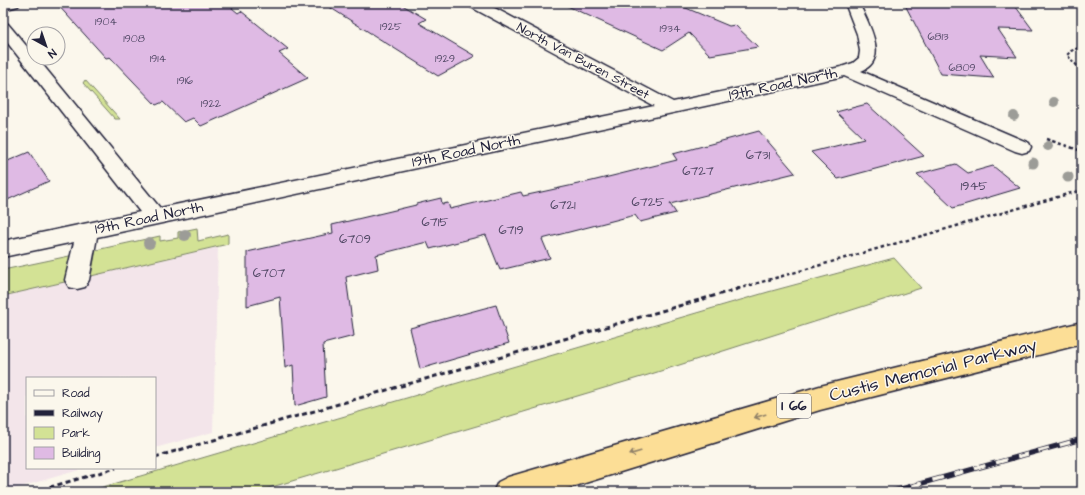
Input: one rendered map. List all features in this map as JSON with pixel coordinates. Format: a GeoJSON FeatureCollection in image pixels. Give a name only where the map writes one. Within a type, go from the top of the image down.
{"type":"FeatureCollection","features":[{"type":"Feature","properties":{"kind":"highway","name":"Custis Memorial Parkway"},"geometry":{"type":"LineString","coordinates":[[508,492],[820,398],[1082,333]]}},
{"type":"Feature","properties":{"kind":"street"},"geometry":{"type":"LineString","coordinates":[[3,6],[13,3]]}},
{"type":"Feature","properties":{"kind":"street","name":"North Van Buren Street"},"geometry":{"type":"LineString","coordinates":[[474,3],[671,108]]}},
{"type":"Feature","properties":{"kind":"street","name":"19th Road North"},"geometry":{"type":"LineString","coordinates":[[3,249],[846,71],[863,64],[869,54],[868,44],[852,3]]}},
{"type":"Feature","properties":{"kind":"street"},"geometry":{"type":"LineString","coordinates":[[3,27],[156,216]]}},
{"type":"Feature","properties":{"kind":"street"},"geometry":{"type":"LineString","coordinates":[[846,71],[1022,148]]}},
{"type":"Feature","properties":{"kind":"street"},"geometry":{"type":"LineString","coordinates":[[77,280],[87,231]]}},
{"type":"Feature","properties":{"kind":"path"},"geometry":{"type":"LineString","coordinates":[[1078,48],[1071,51],[1067,55],[1082,71]]}},
{"type":"Feature","properties":{"kind":"path"},"geometry":{"type":"LineString","coordinates":[[156,457],[1082,190]]}},
{"type":"Feature","properties":{"kind":"path"},"geometry":{"type":"LineString","coordinates":[[33,492],[113,469]]}},
{"type":"Feature","properties":{"kind":"shaded area"},"geometry":{"type":"Polygon","coordinates":[[[218,247],[213,432],[156,448],[156,377],[26,377],[26,469],[83,469],[3,492],[3,296],[218,247]]]}},
{"type":"Feature","properties":{"kind":"green space"},"geometry":{"type":"Polygon","coordinates":[[[85,80],[120,119],[115,119],[83,83],[85,80]]]}},
{"type":"Feature","properties":{"kind":"green space"},"geometry":{"type":"Polygon","coordinates":[[[197,228],[198,241],[228,234],[228,244],[91,276],[96,250],[160,236],[160,241],[178,238],[178,232],[197,228]]]}},
{"type":"Feature","properties":{"kind":"green space"},"geometry":{"type":"Polygon","coordinates":[[[74,255],[69,281],[3,296],[3,270],[74,255]]]}},
{"type":"Feature","properties":{"kind":"green space"},"geometry":{"type":"Polygon","coordinates":[[[894,258],[921,288],[648,375],[255,492],[86,492],[768,292],[894,258]]]}},
{"type":"Feature","properties":{"kind":"building"},"geometry":{"type":"Polygon","coordinates":[[[56,3],[226,3],[238,13],[241,11],[288,49],[279,53],[308,78],[201,126],[193,118],[184,122],[163,102],[156,105],[110,57],[106,58],[56,3]]]}},
{"type":"Feature","properties":{"kind":"building"},"geometry":{"type":"Polygon","coordinates":[[[323,3],[399,3],[426,19],[419,23],[475,56],[438,76],[323,3]]]}},
{"type":"Feature","properties":{"kind":"building"},"geometry":{"type":"Polygon","coordinates":[[[561,3],[658,3],[663,6],[661,3],[674,3],[729,26],[735,25],[758,47],[710,55],[689,33],[663,50],[561,3]]]}},
{"type":"Feature","properties":{"kind":"building"},"geometry":{"type":"Polygon","coordinates":[[[904,3],[1013,3],[1033,30],[998,29],[1017,57],[980,55],[994,78],[941,74],[904,3]]]}},
{"type":"Feature","properties":{"kind":"building"},"geometry":{"type":"Polygon","coordinates":[[[867,104],[924,156],[838,179],[811,152],[864,139],[836,112],[867,104]]]}},
{"type":"Feature","properties":{"kind":"building"},"geometry":{"type":"Polygon","coordinates":[[[759,131],[795,173],[670,204],[676,213],[640,222],[635,215],[542,239],[550,258],[500,270],[486,235],[430,249],[427,242],[376,255],[378,269],[346,277],[354,336],[323,344],[326,397],[295,406],[293,365],[285,368],[280,297],[247,306],[247,252],[333,233],[332,225],[441,198],[442,204],[448,203],[450,209],[521,192],[523,196],[592,181],[677,160],[673,154],[759,131]]]}},
{"type":"Feature","properties":{"kind":"building"},"geometry":{"type":"Polygon","coordinates":[[[29,152],[49,181],[3,202],[3,163],[29,152]]]}},
{"type":"Feature","properties":{"kind":"building"},"geometry":{"type":"Polygon","coordinates":[[[956,164],[968,173],[993,166],[1020,188],[953,208],[917,174],[956,164]]]}},
{"type":"Feature","properties":{"kind":"building"},"geometry":{"type":"Polygon","coordinates":[[[496,305],[509,343],[420,369],[410,328],[496,305]]]}},
{"type":"Feature","properties":{"kind":"railway"},"geometry":{"type":"LineString","coordinates":[[890,492],[1082,439]]}}]}
